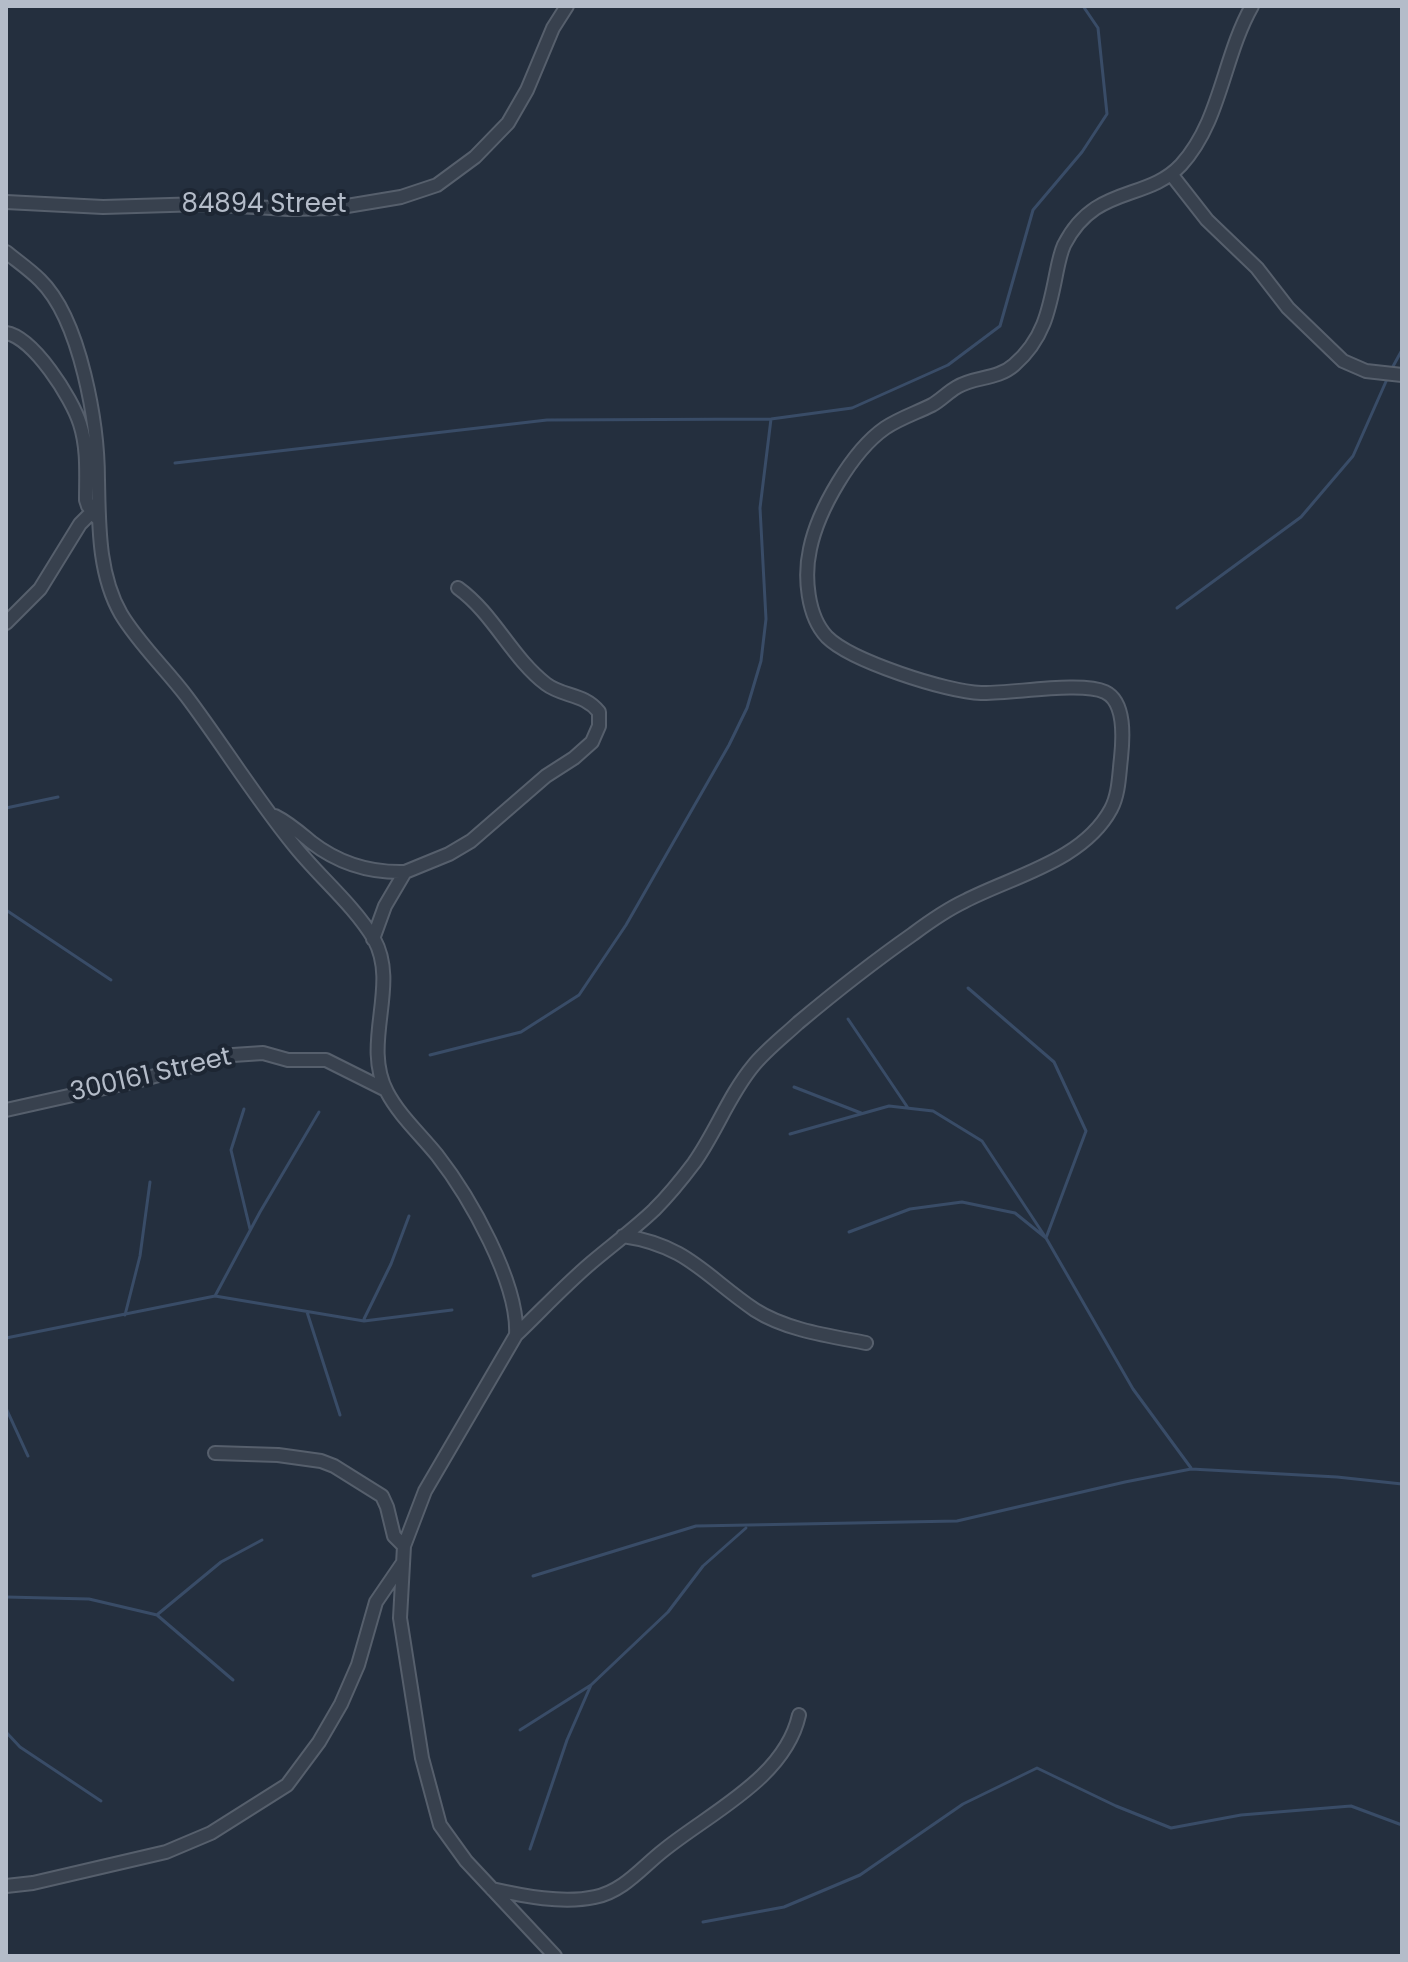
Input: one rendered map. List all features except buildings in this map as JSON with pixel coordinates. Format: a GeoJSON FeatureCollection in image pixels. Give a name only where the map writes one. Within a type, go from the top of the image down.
{"type":"FeatureCollection","features":[{"type":"Feature","properties":{"kind":"street","name":"84894 Street"},"geometry":{"type":"LineString","coordinates":[[6,202],[103,207],[203,204],[288,209],[335,208],[401,197],[437,185],[475,157],[508,123],[527,90],[553,28],[567,6]]}},
{"type":"Feature","properties":{"kind":"street"},"geometry":{"type":"LineString","coordinates":[[555,1956],[466,1861],[440,1825],[429,1789],[400,1618],[404,1546],[425,1491],[516,1335],[563,1288],[653,1210],[696,1160],[751,1068],[792,1029],[876,961],[943,913],[1055,862],[1098,827],[1109,813],[1116,798],[1122,749],[1120,713],[1116,701],[1104,692],[1082,688],[978,693],[951,689],[873,662],[836,644],[825,636],[818,625],[807,578],[808,555],[819,517],[874,437],[889,425],[933,404],[959,385],[1008,371],[1042,332],[1048,319],[1064,244],[1075,228],[1100,204],[1171,174],[1199,141],[1211,117],[1243,21],[1252,6]]}},
{"type":"Feature","properties":{"kind":"street"},"geometry":{"type":"LineString","coordinates":[[1171,174],[1207,220],[1257,268],[1288,308],[1320,341],[1343,361],[1366,371],[1402,375]]}},
{"type":"Feature","properties":{"kind":"street"},"geometry":{"type":"LineString","coordinates":[[6,252],[42,281],[72,336],[89,391],[95,433],[94,515],[112,594],[121,614],[186,696],[292,842],[373,939],[383,970],[377,1063],[386,1090],[458,1183],[472,1209],[510,1292],[517,1320],[516,1335]]}},
{"type":"Feature","properties":{"kind":"street"},"geometry":{"type":"LineString","coordinates":[[6,333],[22,339],[36,353],[54,376],[80,422],[86,455],[86,500],[94,515]]}},
{"type":"Feature","properties":{"kind":"street"},"geometry":{"type":"LineString","coordinates":[[6,623],[40,589],[80,524],[94,515]]}},
{"type":"Feature","properties":{"kind":"street"},"geometry":{"type":"LineString","coordinates":[[271,814],[296,828],[324,851],[344,861],[376,870],[405,872],[449,854],[471,841],[546,776],[592,742],[599,726],[599,712],[591,701],[548,686],[531,670],[477,602],[458,588]]}},
{"type":"Feature","properties":{"kind":"street"},"geometry":{"type":"LineString","coordinates":[[373,939],[385,906],[405,872]]}},
{"type":"Feature","properties":{"kind":"street","name":"300161 Street"},"geometry":{"type":"LineString","coordinates":[[6,1110],[233,1055],[263,1053],[288,1060],[326,1060],[386,1090]]}},
{"type":"Feature","properties":{"kind":"street"},"geometry":{"type":"LineString","coordinates":[[623,1236],[643,1239],[677,1252],[716,1278],[755,1310],[771,1318],[866,1343]]}},
{"type":"Feature","properties":{"kind":"street"},"geometry":{"type":"LineString","coordinates":[[215,1453],[278,1455],[321,1461],[334,1466],[382,1496],[394,1536],[404,1546]]}},
{"type":"Feature","properties":{"kind":"street"},"geometry":{"type":"LineString","coordinates":[[6,1886],[33,1883],[166,1852],[211,1833],[287,1785],[319,1742],[341,1704],[358,1665],[376,1602],[402,1564]]}},
{"type":"Feature","properties":{"kind":"street"},"geometry":{"type":"LineString","coordinates":[[492,1889],[584,1899],[598,1897],[617,1888],[745,1792],[793,1737],[799,1715]]}},
{"type":"Feature","properties":{"kind":"waterway"},"geometry":{"type":"LineString","coordinates":[[175,463],[547,420],[771,419],[852,408],[948,365],[1000,326],[1033,210],[1082,152],[1107,114],[1098,28],[1083,6]]}},
{"type":"Feature","properties":{"kind":"waterway"},"geometry":{"type":"LineString","coordinates":[[1391,370],[1402,350]]}},
{"type":"Feature","properties":{"kind":"waterway"},"geometry":{"type":"LineString","coordinates":[[1177,608],[1301,517],[1353,456],[1388,377]]}},
{"type":"Feature","properties":{"kind":"waterway"},"geometry":{"type":"LineString","coordinates":[[430,1055],[521,1032],[579,995],[626,925],[729,745],[747,708],[761,661],[766,619],[760,508],[771,419]]}},
{"type":"Feature","properties":{"kind":"waterway"},"geometry":{"type":"LineString","coordinates":[[6,808],[58,797]]}},
{"type":"Feature","properties":{"kind":"waterway"},"geometry":{"type":"LineString","coordinates":[[6,910],[111,980]]}},
{"type":"Feature","properties":{"kind":"waterway"},"geometry":{"type":"LineString","coordinates":[[968,988],[1054,1062],[1086,1131],[1046,1238]]}},
{"type":"Feature","properties":{"kind":"waterway"},"geometry":{"type":"LineString","coordinates":[[848,1019],[908,1108]]}},
{"type":"Feature","properties":{"kind":"waterway"},"geometry":{"type":"LineString","coordinates":[[794,1087],[861,1113]]}},
{"type":"Feature","properties":{"kind":"waterway"},"geometry":{"type":"LineString","coordinates":[[790,1134],[889,1106],[933,1111],[982,1141],[1044,1235]]}},
{"type":"Feature","properties":{"kind":"waterway"},"geometry":{"type":"LineString","coordinates":[[244,1109],[231,1150],[250,1229]]}},
{"type":"Feature","properties":{"kind":"waterway"},"geometry":{"type":"LineString","coordinates":[[215,1296],[319,1112]]}},
{"type":"Feature","properties":{"kind":"waterway"},"geometry":{"type":"LineString","coordinates":[[125,1315],[140,1256],[150,1182]]}},
{"type":"Feature","properties":{"kind":"waterway"},"geometry":{"type":"LineString","coordinates":[[849,1232],[910,1209],[962,1202],[1015,1213],[1046,1238],[1133,1389],[1191,1468]]}},
{"type":"Feature","properties":{"kind":"waterway"},"geometry":{"type":"LineString","coordinates":[[364,1319],[391,1264],[409,1216]]}},
{"type":"Feature","properties":{"kind":"waterway"},"geometry":{"type":"LineString","coordinates":[[6,1338],[215,1296],[364,1321],[452,1310]]}},
{"type":"Feature","properties":{"kind":"waterway"},"geometry":{"type":"LineString","coordinates":[[307,1312],[340,1415]]}},
{"type":"Feature","properties":{"kind":"waterway"},"geometry":{"type":"LineString","coordinates":[[6,1408],[28,1456]]}},
{"type":"Feature","properties":{"kind":"waterway"},"geometry":{"type":"LineString","coordinates":[[533,1576],[696,1526],[957,1521],[1191,1469],[1402,1484]]}},
{"type":"Feature","properties":{"kind":"waterway"},"geometry":{"type":"LineString","coordinates":[[530,1849],[567,1740],[591,1685],[668,1612],[703,1566],[746,1528]]}},
{"type":"Feature","properties":{"kind":"waterway"},"geometry":{"type":"LineString","coordinates":[[158,1614],[221,1562],[262,1540]]}},
{"type":"Feature","properties":{"kind":"waterway"},"geometry":{"type":"LineString","coordinates":[[6,1597],[89,1599],[157,1615],[233,1680]]}},
{"type":"Feature","properties":{"kind":"waterway"},"geometry":{"type":"LineString","coordinates":[[520,1730],[591,1685]]}},
{"type":"Feature","properties":{"kind":"waterway"},"geometry":{"type":"LineString","coordinates":[[6,1732],[20,1747],[101,1801]]}},
{"type":"Feature","properties":{"kind":"waterway"},"geometry":{"type":"LineString","coordinates":[[703,1922],[784,1907],[860,1875],[963,1804],[1037,1768],[1171,1828],[1241,1815],[1351,1806],[1402,1825]]}}]}
